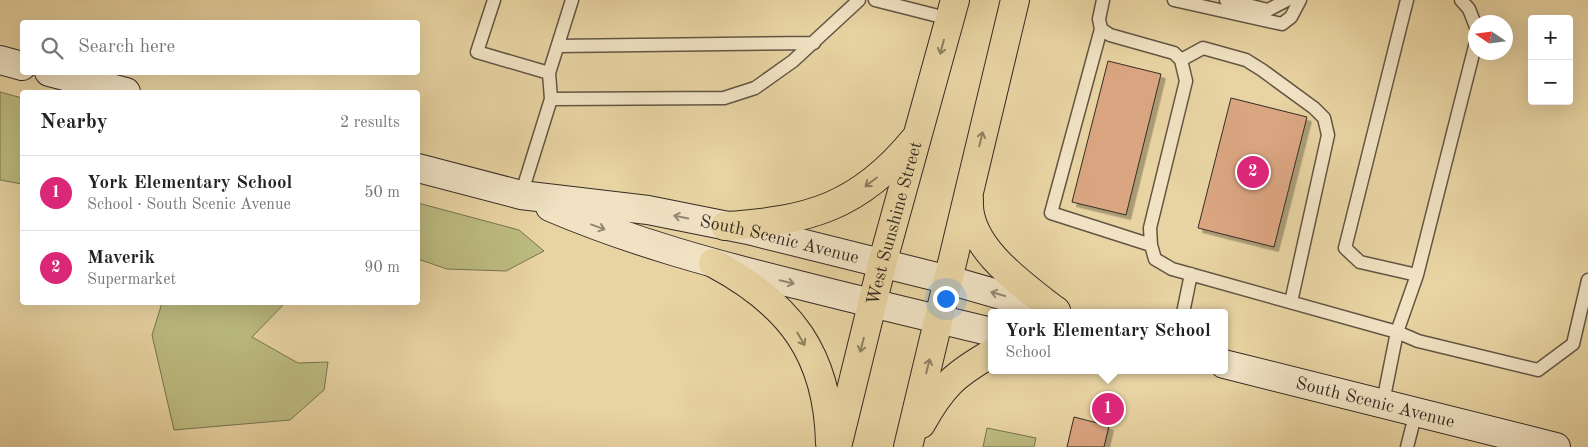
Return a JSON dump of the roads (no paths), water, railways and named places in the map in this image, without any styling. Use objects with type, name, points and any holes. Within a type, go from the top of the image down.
[{"type":"main road","points":[[909,446],[940,320],[970,180],[1015,0]]},
{"type":"main road","name":"West Sunshine Street","points":[[837,447],[882,264],[953,9]]},
{"type":"main road","points":[[0,60],[20,65]]},
{"type":"main road","points":[[61,75],[118,90]]},
{"type":"main road","points":[[726,226],[786,221],[807,215],[852,196],[888,168],[918,135]]},
{"type":"main road","name":"South Scenic Avenue","points":[[420,169],[521,195],[648,210],[726,226],[949,280],[1049,309]]},
{"type":"main road","points":[[970,180],[968,204],[978,236],[988,251],[1021,284],[1055,309]]},
{"type":"main road","name":"South Scenic Avenue","points":[[521,195],[595,226],[713,263],[988,331]]},
{"type":"main road","points":[[713,263],[755,287],[771,300],[801,337],[820,376],[830,418],[830,447]]},
{"type":"main road","points":[[909,446],[931,405],[946,386],[960,372],[988,355]]},
{"type":"main road","name":"South Scenic Avenue","points":[[1228,365],[1383,402],[1556,447]]},
{"type":"lane","points":[[494,0],[477,52],[549,72]]},
{"type":"lane","points":[[521,195],[551,99],[549,72],[572,0]]},
{"type":"lane","points":[[551,99],[724,98],[755,88],[793,61],[859,0]]},
{"type":"lane","points":[[875,0],[953,9]]},
{"type":"lane","points":[[1103,0],[1099,19],[1101,29],[1051,213],[1151,245]]},
{"type":"lane","points":[[1174,0],[1282,24],[1291,17],[1300,0]]},
{"type":"lane","points":[[1226,0],[1268,10],[1287,0]]},
{"type":"lane","points":[[1407,0],[1345,248],[1360,262],[1417,275]]},
{"type":"lane","points":[[1461,0],[1471,15]]},
{"type":"lane","points":[[1101,29],[1110,35],[1174,53],[1181,60],[1186,81],[1150,228],[1151,245],[1156,259],[1172,269],[1397,332],[1418,341],[1538,370],[1573,344],[1588,280]]},
{"type":"lane","points":[[558,46],[814,43]]},
{"type":"lane","points":[[1181,60],[1203,48],[1246,60],[1314,108],[1324,118],[1328,135],[1291,302]]},
{"type":"lane","points":[[1383,402],[1397,332],[1417,275],[1471,60]]},
{"type":"lane","points":[[1184,309],[1191,274]]},
{"type":"lane","points":[[1407,447],[1416,412]]},
{"type":"place","name":"Maverik","points":[[1253,172]]},
{"type":"place","name":"York Elementary School","points":[[1108,409]]}]
